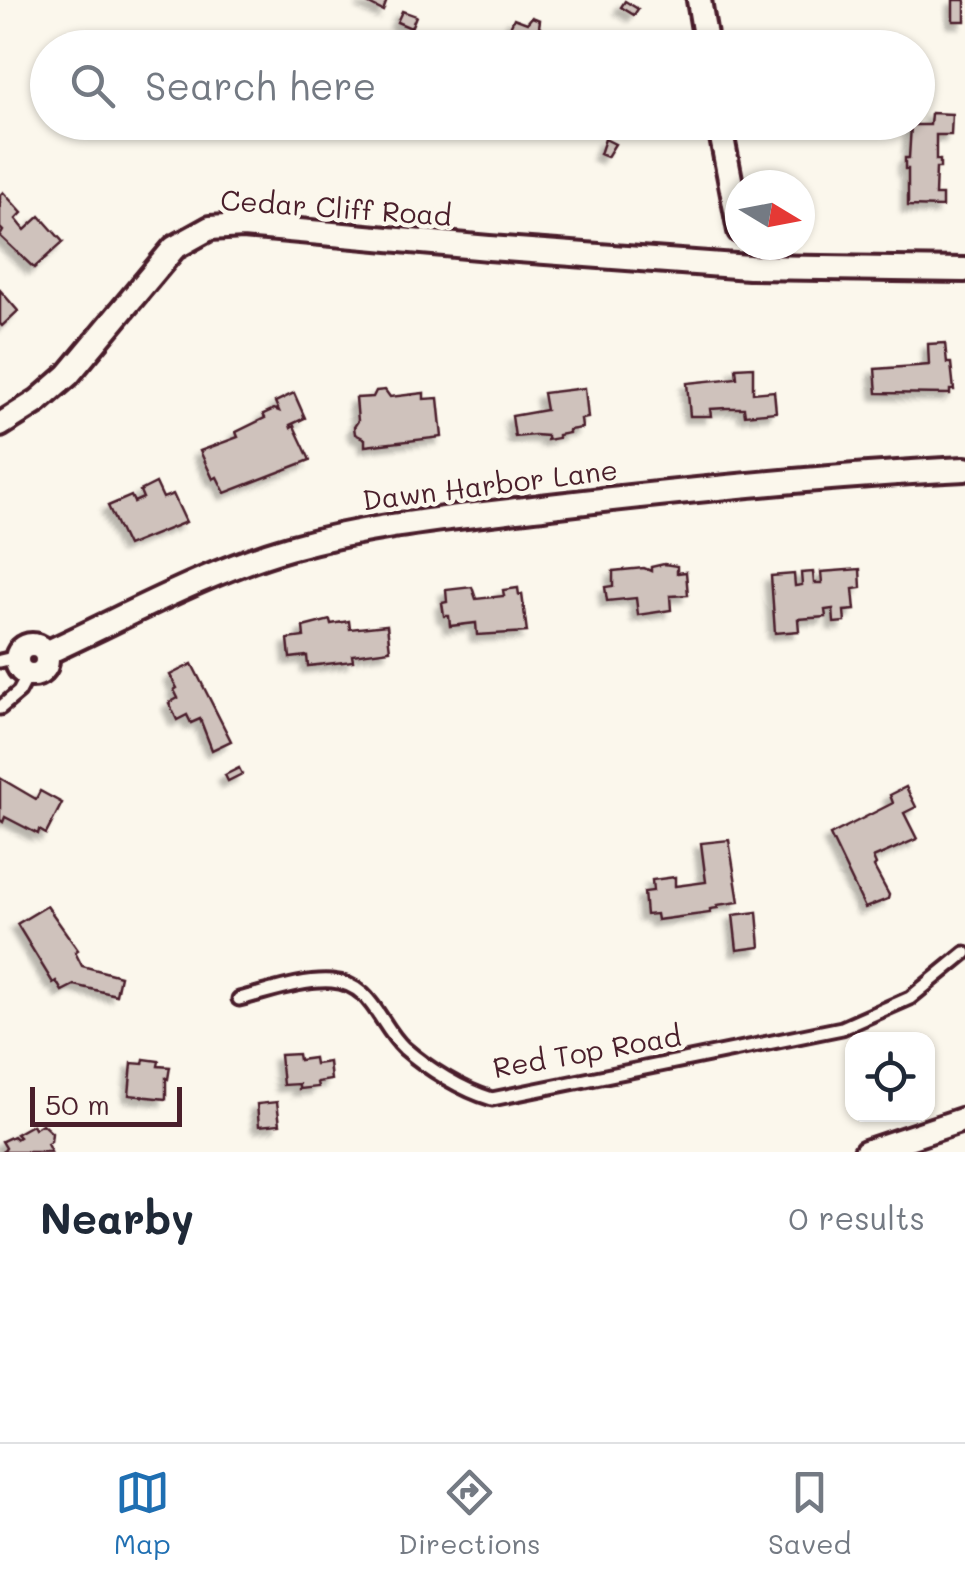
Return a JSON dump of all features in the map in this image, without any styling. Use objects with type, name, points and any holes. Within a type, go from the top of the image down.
[{"type":"street","points":[[699,0],[704,30]]},
{"type":"street","points":[[722,140],[728,170]]},
{"type":"street","name":"Cedar Cliff Road","points":[[0,425],[38,402],[68,376],[174,248],[210,228],[242,226],[490,248],[725,255]]},
{"type":"street","name":"Cedar Cliff Road","points":[[809,260],[965,270]]},
{"type":"street","name":"Dawn Harbor Lane","points":[[15,664],[20,650],[29,644],[46,653],[240,566],[336,536],[429,519],[628,497],[965,469]]},
{"type":"street","points":[[866,1152],[965,1118]]},
{"type":"lane","points":[[0,708],[19,692],[15,664]]},
{"type":"lane","name":"Red Top Road","points":[[239,999],[291,986],[334,981],[360,992],[378,1007],[402,1046],[474,1094],[492,1099],[842,1028],[910,998],[965,954]]},
{"type":"building","points":[[361,0],[387,0],[383,11]]},
{"type":"building","points":[[953,0],[965,0],[965,21],[953,21]]},
{"type":"building","points":[[625,1],[638,9],[634,15],[621,7]]},
{"type":"building","points":[[402,11],[416,16],[411,28],[397,22]]},
{"type":"building","points":[[532,17],[540,20],[539,27],[545,30],[509,30],[514,18],[527,23]]},
{"type":"building","points":[[935,113],[952,114],[951,135],[936,135],[936,160],[940,160],[940,168],[936,168],[935,195],[942,195],[942,207],[908,206],[905,158],[909,158],[910,140],[935,140]]},
{"type":"building","points":[[605,140],[615,144],[607,157],[600,154]]},
{"type":"building","points":[[3,192],[22,213],[16,219],[25,230],[40,216],[63,242],[34,268],[0,236]]},
{"type":"building","points":[[0,290],[18,311],[2,326],[0,324]]},
{"type":"building","points":[[945,343],[954,390],[950,394],[877,393],[875,369],[929,365],[928,344]]},
{"type":"building","points":[[753,367],[753,393],[774,391],[776,412],[745,415],[744,408],[726,408],[710,409],[711,416],[690,416],[687,383],[737,378],[736,368]]},
{"type":"building","points":[[585,388],[588,418],[581,419],[582,428],[547,440],[547,436],[515,437],[512,416],[546,410],[543,393]]},
{"type":"building","points":[[385,390],[390,397],[424,393],[424,399],[438,398],[442,437],[365,446],[365,439],[355,434],[356,398],[373,397],[376,391]]},
{"type":"building","points":[[294,393],[305,418],[290,425],[310,460],[225,493],[217,477],[213,479],[200,451],[238,437],[236,432],[265,418],[263,414],[279,411],[275,402]]},
{"type":"building","points":[[156,483],[163,498],[173,494],[186,522],[127,546],[108,506],[131,496],[134,502],[143,498],[140,491]]},
{"type":"building","points":[[677,566],[677,573],[686,572],[688,595],[670,596],[671,610],[638,615],[636,598],[607,601],[605,587],[613,586],[613,571],[651,571],[651,567]]},
{"type":"building","points":[[860,569],[861,588],[853,589],[855,610],[844,611],[845,622],[834,623],[833,609],[825,610],[826,617],[798,619],[799,631],[775,633],[771,576],[794,574],[795,586],[802,585],[801,573],[813,572],[814,583],[822,583],[821,572]]},
{"type":"building","points":[[472,587],[476,599],[504,596],[503,590],[518,588],[527,632],[477,635],[476,623],[450,626],[442,603],[447,602],[446,590]]},
{"type":"building","points":[[330,620],[331,624],[349,621],[350,629],[387,625],[390,650],[352,655],[353,661],[308,666],[307,656],[290,658],[288,639],[304,637],[303,627]]},
{"type":"building","points":[[192,664],[231,741],[212,750],[200,719],[191,723],[187,715],[177,720],[169,703],[178,698],[170,675]]},
{"type":"building","points":[[239,768],[242,774],[228,781],[225,775]]},
{"type":"building","points":[[0,778],[36,799],[40,791],[62,803],[46,834],[39,830],[38,834],[5,817],[3,822],[0,820]]},
{"type":"building","points":[[906,787],[916,807],[904,813],[917,839],[873,858],[889,895],[888,899],[865,908],[830,835],[893,803],[890,795]]},
{"type":"building","points":[[729,840],[739,902],[717,905],[710,913],[657,920],[656,914],[646,915],[644,892],[653,891],[652,880],[675,877],[675,886],[706,882],[701,843]]},
{"type":"building","points":[[47,906],[78,950],[75,952],[82,966],[120,976],[116,995],[74,985],[62,991],[56,981],[53,983],[17,924]]},
{"type":"building","points":[[757,912],[760,947],[737,950],[733,915]]},
{"type":"building","points":[[298,1054],[299,1060],[329,1062],[331,1080],[317,1082],[318,1087],[299,1089],[299,1084],[283,1085],[280,1055]]},
{"type":"building","points":[[144,1059],[170,1067],[166,1099],[129,1095],[132,1063],[143,1064]]},
{"type":"building","points":[[277,1102],[280,1124],[259,1126],[257,1104]]},
{"type":"building","points":[[42,1124],[52,1133],[47,1144],[51,1152],[3,1152],[6,1148],[2,1141],[13,1136],[16,1139],[16,1134]]}]
